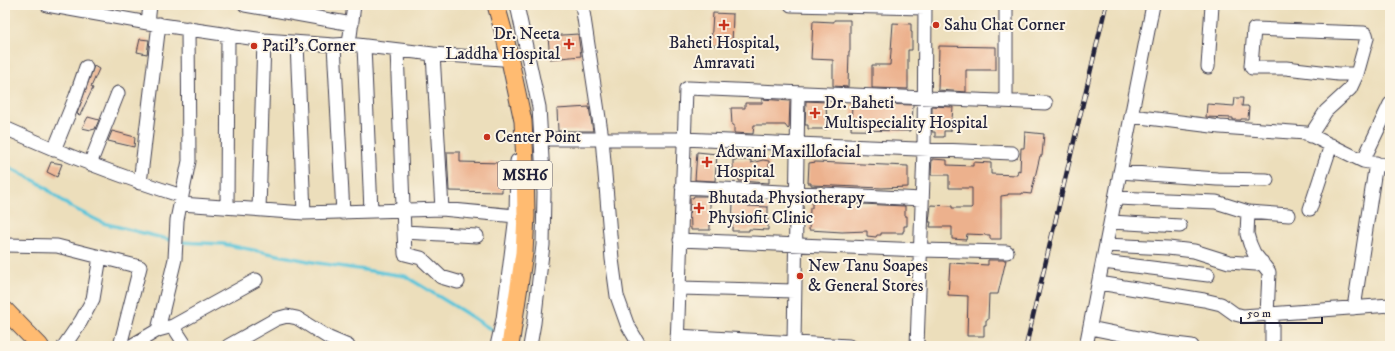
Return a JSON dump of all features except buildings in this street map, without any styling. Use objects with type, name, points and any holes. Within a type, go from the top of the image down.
[{"type":"main road","name":"MSH6","points":[[496,5],[505,37],[523,121],[525,164],[526,216],[524,254],[510,346]]},
{"type":"main road","points":[[506,5],[527,93],[535,154],[537,199],[530,290],[520,346]]},
{"type":"main road","points":[[5,310],[40,346]]},
{"type":"street","points":[[47,5],[264,40],[334,45],[350,44],[433,54],[502,60]]},
{"type":"street","points":[[140,183],[154,23],[150,5]]},
{"type":"street","points":[[245,5],[352,24]]},
{"type":"street","points":[[350,44],[354,5]]},
{"type":"street","points":[[489,5],[508,80],[515,122],[517,155],[516,216],[503,319],[497,346]]},
{"type":"street","points":[[517,5],[538,107],[544,193],[543,245],[530,346]]},
{"type":"street","points":[[582,5],[602,138],[612,259],[617,296],[627,324],[640,346]]},
{"type":"street","points":[[791,5],[925,7],[924,150],[917,346]]},
{"type":"street","points":[[1006,5],[1006,101]]},
{"type":"street","points":[[1086,346],[1153,5]]},
{"type":"street","points":[[1208,67],[1212,5]]},
{"type":"street","points":[[158,330],[175,259],[177,220],[189,161],[188,28]]},
{"type":"street","points":[[1310,136],[1326,111],[1350,89],[1357,74],[1366,34],[1256,28],[1253,30],[1251,66],[1254,68],[1286,68],[1338,74],[1357,74]]},
{"type":"street","points":[[227,208],[228,34]]},
{"type":"street","points":[[260,210],[264,40]]},
{"type":"street","points":[[297,43],[304,213]]},
{"type":"street","points":[[334,45],[343,213]]},
{"type":"street","points":[[364,46],[371,211]]},
{"type":"street","points":[[397,50],[405,254],[421,258],[441,277],[458,282]]},
{"type":"street","points":[[433,54],[442,209]]},
{"type":"street","points":[[54,150],[86,67]]},
{"type":"street","points":[[849,346],[794,342],[677,341],[685,91],[688,88],[1046,103]]},
{"type":"street","points":[[90,164],[118,93]]},
{"type":"street","points":[[794,342],[798,93]]},
{"type":"street","points":[[1363,160],[1390,104]]},
{"type":"street","points":[[1132,116],[1220,127],[1299,132],[1363,160],[1390,166]]},
{"type":"street","points":[[5,128],[54,150],[181,200],[227,208],[304,213],[442,209],[516,216]]},
{"type":"street","points":[[541,139],[683,139],[1012,153]]},
{"type":"street","points":[[1310,208],[1331,145]]},
{"type":"street","points":[[1354,308],[1376,163]]},
{"type":"street","points":[[1120,172],[1217,179],[1267,180]]},
{"type":"street","points":[[682,187],[922,199]]},
{"type":"street","points":[[1116,198],[1216,202],[1248,212],[1289,215]]},
{"type":"street","points":[[1248,212],[1247,234],[1254,253],[1264,266],[1272,346]]},
{"type":"street","points":[[1111,222],[1180,226]]},
{"type":"street","points":[[404,232],[477,236]]},
{"type":"street","points":[[680,240],[1007,252]]},
{"type":"street","points":[[5,245],[57,246],[140,267],[120,346]]},
{"type":"street","points":[[1106,245],[1168,248],[1194,251],[1229,262],[1264,266]]},
{"type":"street","points":[[64,346],[82,321],[93,299],[100,257]]},
{"type":"street","points":[[1103,262],[1208,275]]},
{"type":"street","points":[[131,346],[158,330],[173,326],[256,280]]},
{"type":"street","points":[[1099,283],[1204,300],[1220,304],[1238,316],[1270,315],[1390,305]]},
{"type":"street","points":[[679,288],[794,291]]},
{"type":"street","points":[[228,346],[276,319],[287,316],[297,318],[329,342],[348,346]]},
{"type":"street","points":[[173,326],[186,346]]},
{"type":"street","points":[[1090,328],[1159,342],[1192,346]]},
{"type":"waterway","points":[[5,165],[39,183],[69,206],[103,223],[179,242],[223,244],[318,263],[405,276],[492,330]]},
{"type":"railway","points":[[1026,346],[1106,5]]},
{"type":"place","name":"Baheti Hospital, Amravati","points":[[724,25]]},
{"type":"place","name":"Sahu Chat Corner","points":[[936,25]]},
{"type":"place","name":"Dr. Neeta Laddha Hospital","points":[[569,44]]},
{"type":"place","name":"Patil's Corner","points":[[254,46]]},
{"type":"place","name":"Dr. Baheti Multispeciality Hospital","points":[[815,113]]},
{"type":"place","name":"Center Point","points":[[487,137]]},
{"type":"place","name":"Adwani Maxillofacial Hospital","points":[[707,162]]},
{"type":"place","name":"Bhutada Physiotherapy Physiofit Clinic","points":[[699,208]]},
{"type":"place","name":"New Tanu Soapes & General Stores","points":[[800,276]]}]
